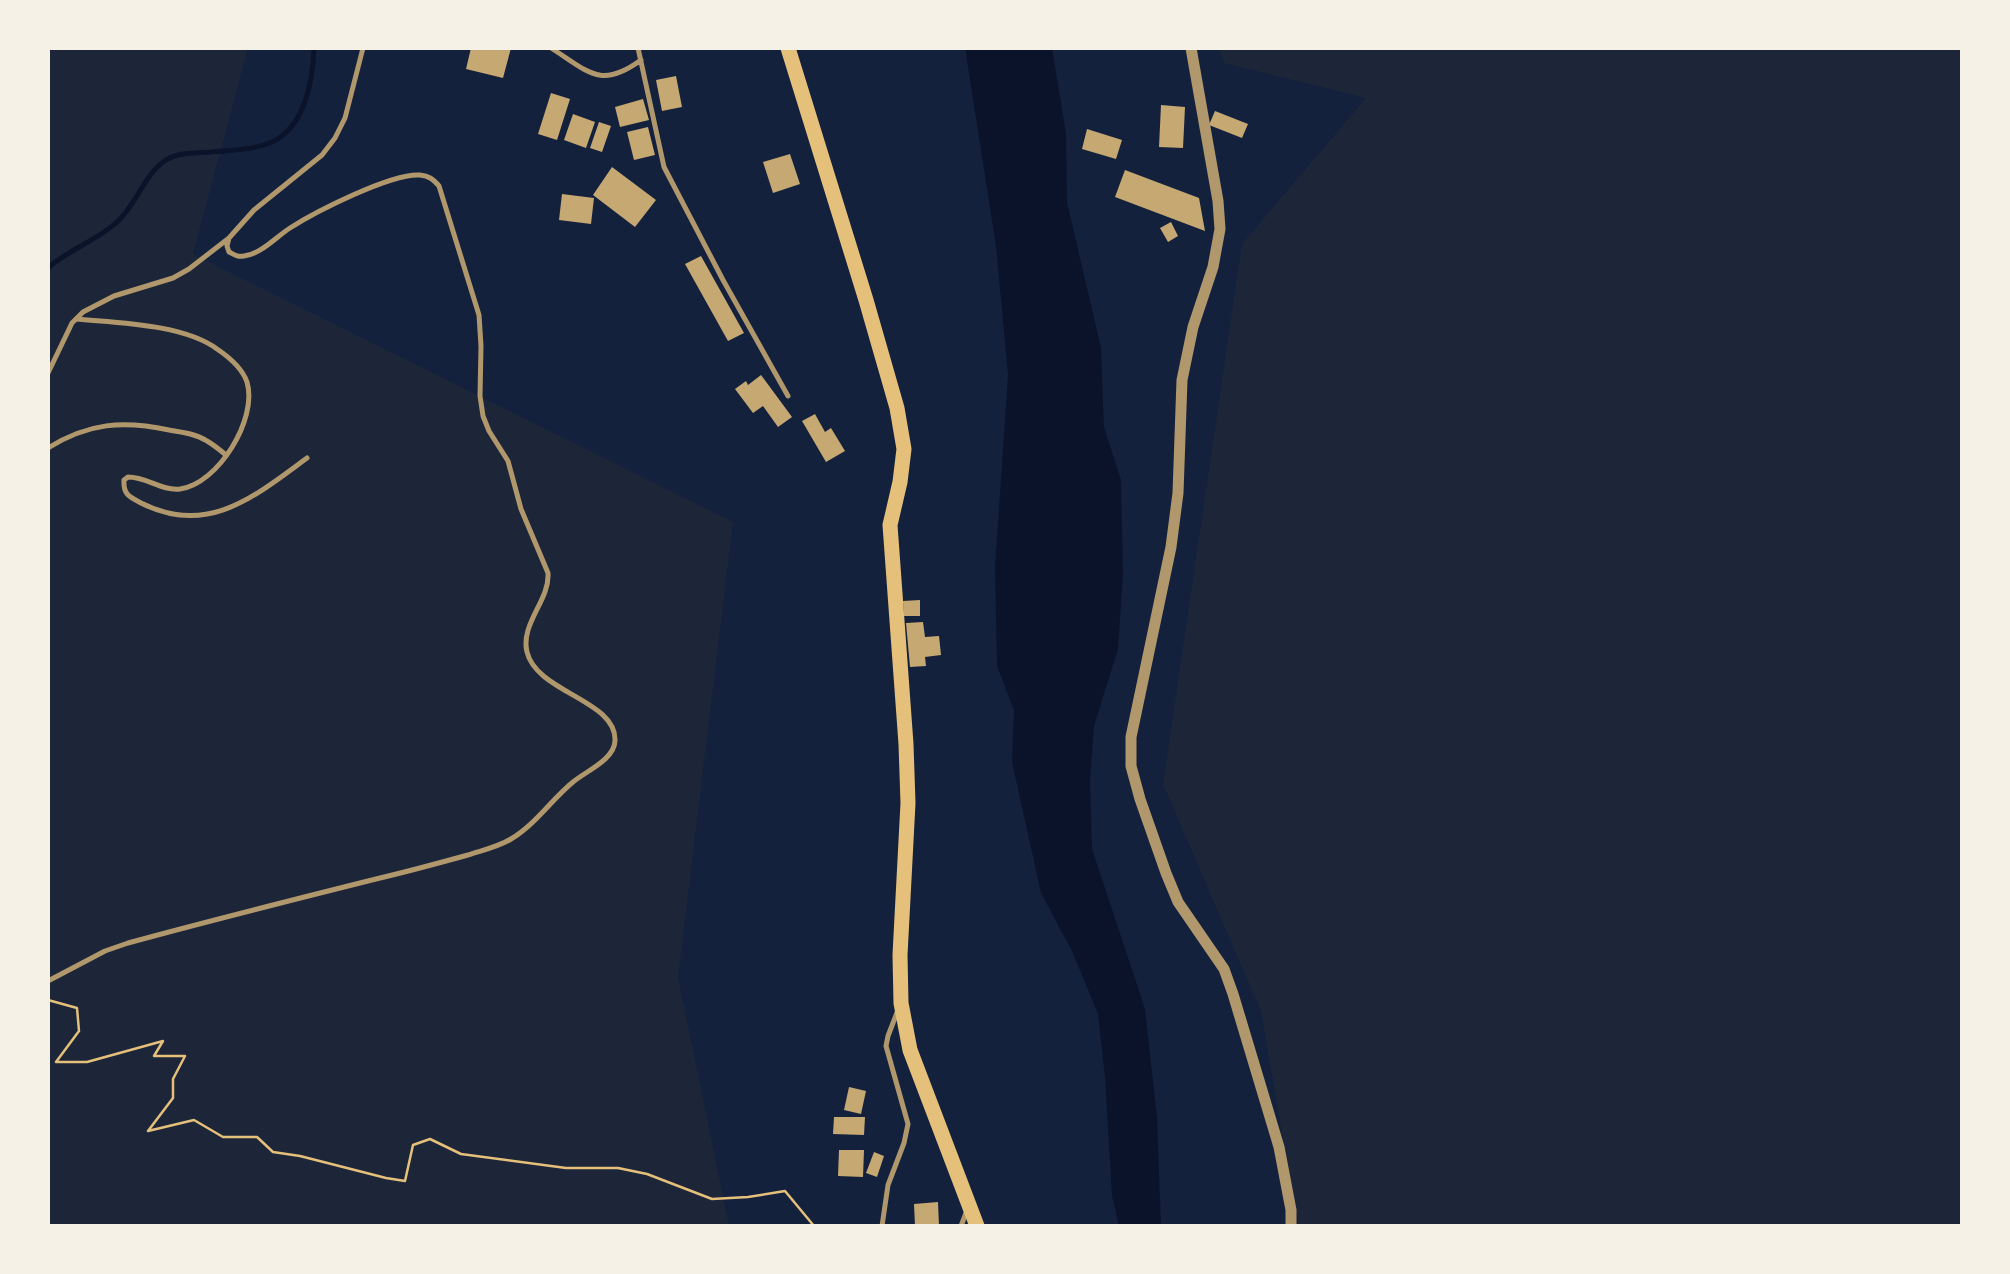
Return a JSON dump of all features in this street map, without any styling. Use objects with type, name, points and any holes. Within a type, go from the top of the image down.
[{"type":"main road","points":[[788,48],[866,300],[904,448],[890,526],[908,803],[901,1003],[910,1050],[977,1226]]},
{"type":"street","points":[[1190,48],[1220,229],[1182,380],[1178,493],[1171,547],[1132,737],[1132,766],[1178,902],[1224,969],[1233,994],[1279,1147],[1291,1226]]},
{"type":"lane","points":[[48,373],[60,344],[83,312],[114,296],[190,269],[229,238],[254,210],[301,174],[336,138],[363,48]]},
{"type":"lane","points":[[552,48],[601,76],[624,72],[641,59]]},
{"type":"lane","points":[[638,48],[664,167],[788,396]]},
{"type":"lane","points":[[48,981],[128,943],[497,846],[516,836],[569,784],[606,758],[615,743],[614,732],[605,717],[550,681],[531,663],[526,651],[548,573],[508,461],[483,416],[479,315],[439,186],[423,175],[399,177],[323,209],[246,256],[229,252],[229,238]]},
{"type":"lane","points":[[76,319],[159,328],[190,336],[214,346],[238,366],[248,384],[248,408],[236,442],[199,484],[169,489],[128,477],[123,488],[127,495],[181,516],[201,516],[250,499],[307,458]]},
{"type":"lane","points":[[48,448],[82,430],[115,424],[146,425],[206,440],[226,455]]},
{"type":"lane","points":[[882,1226],[888,1185],[907,1133],[906,1113],[886,1046],[901,1003]]},
{"type":"lane","points":[[960,1226],[968,1205]]},
{"type":"path","points":[[48,1000],[77,1008],[79,1031],[56,1062],[87,1062],[162,1042],[154,1056],[186,1056],[173,1079],[173,1098],[148,1131],[194,1120],[223,1137],[256,1137],[273,1152],[405,1180],[413,1145],[430,1139],[461,1154],[647,1174],[712,1199],[785,1191],[814,1226]]},
{"type":"shaded area","points":[[48,48],[248,48],[193,254],[733,522],[678,977],[729,1226],[48,1226]]},
{"type":"shaded area","points":[[965,48],[1052,48],[1066,133],[1067,202],[1101,348],[1104,427],[1121,480],[1123,574],[1118,649],[1094,726],[1090,781],[1092,849],[1145,1009],[1157,1117],[1161,1226],[1119,1226],[1112,1196],[1098,1014],[1072,951],[1041,893],[1012,762],[1014,710],[997,666],[995,567],[1008,375],[996,246]]},
{"type":"shaded area","points":[[1219,48],[1962,48],[1962,1226],[1298,1226],[1261,1011],[1163,784],[1242,244],[1366,98],[1224,63]]},
{"type":"building","points":[[471,48],[511,48],[503,78],[466,69]]},
{"type":"building","points":[[676,76],[682,107],[662,111],[656,80]]},
{"type":"building","points":[[551,93],[570,99],[557,140],[538,134]]},
{"type":"building","points":[[643,99],[649,120],[620,127],[615,107]]},
{"type":"building","points":[[1161,105],[1185,107],[1183,148],[1159,147]]},
{"type":"building","points":[[1215,111],[1248,124],[1242,138],[1209,125]]},
{"type":"building","points":[[573,114],[595,122],[586,148],[564,140]]},
{"type":"building","points":[[599,122],[611,126],[602,152],[590,148]]},
{"type":"building","points":[[648,127],[655,155],[634,160],[627,132]]},
{"type":"building","points":[[1087,129],[1122,140],[1116,159],[1082,149]]},
{"type":"building","points":[[790,154],[800,184],[773,193],[763,162]]},
{"type":"building","points":[[612,167],[656,200],[635,227],[593,195]]},
{"type":"building","points":[[1125,170],[1199,198],[1205,231],[1115,197]]},
{"type":"building","points":[[562,194],[594,198],[591,224],[559,220]]},
{"type":"building","points":[[1171,222],[1178,236],[1168,242],[1160,228]]},
{"type":"building","points":[[701,256],[744,333],[728,341],[685,264]]},
{"type":"building","points":[[761,375],[792,417],[778,427],[763,406],[753,413],[735,389]]},
{"type":"building","points":[[815,414],[825,432],[831,428],[845,451],[826,462],[802,421]]},
{"type":"building","points":[[920,600],[920,616],[904,616],[903,601]]},
{"type":"building","points":[[923,622],[925,637],[939,636],[941,655],[925,657],[926,666],[910,667],[906,623]]},
{"type":"building","points":[[849,1087],[866,1091],[861,1114],[844,1110]]},
{"type":"building","points":[[834,1117],[865,1117],[864,1135],[833,1134]]},
{"type":"building","points":[[839,1150],[864,1150],[863,1177],[838,1176]]},
{"type":"building","points":[[874,1152],[884,1156],[877,1177],[866,1173]]},
{"type":"building","points":[[938,1202],[939,1226],[915,1226],[914,1204]]},
{"type":"waterway","points":[[48,268],[118,221],[152,173],[171,157],[258,147],[283,135],[305,101],[314,48]]}]
